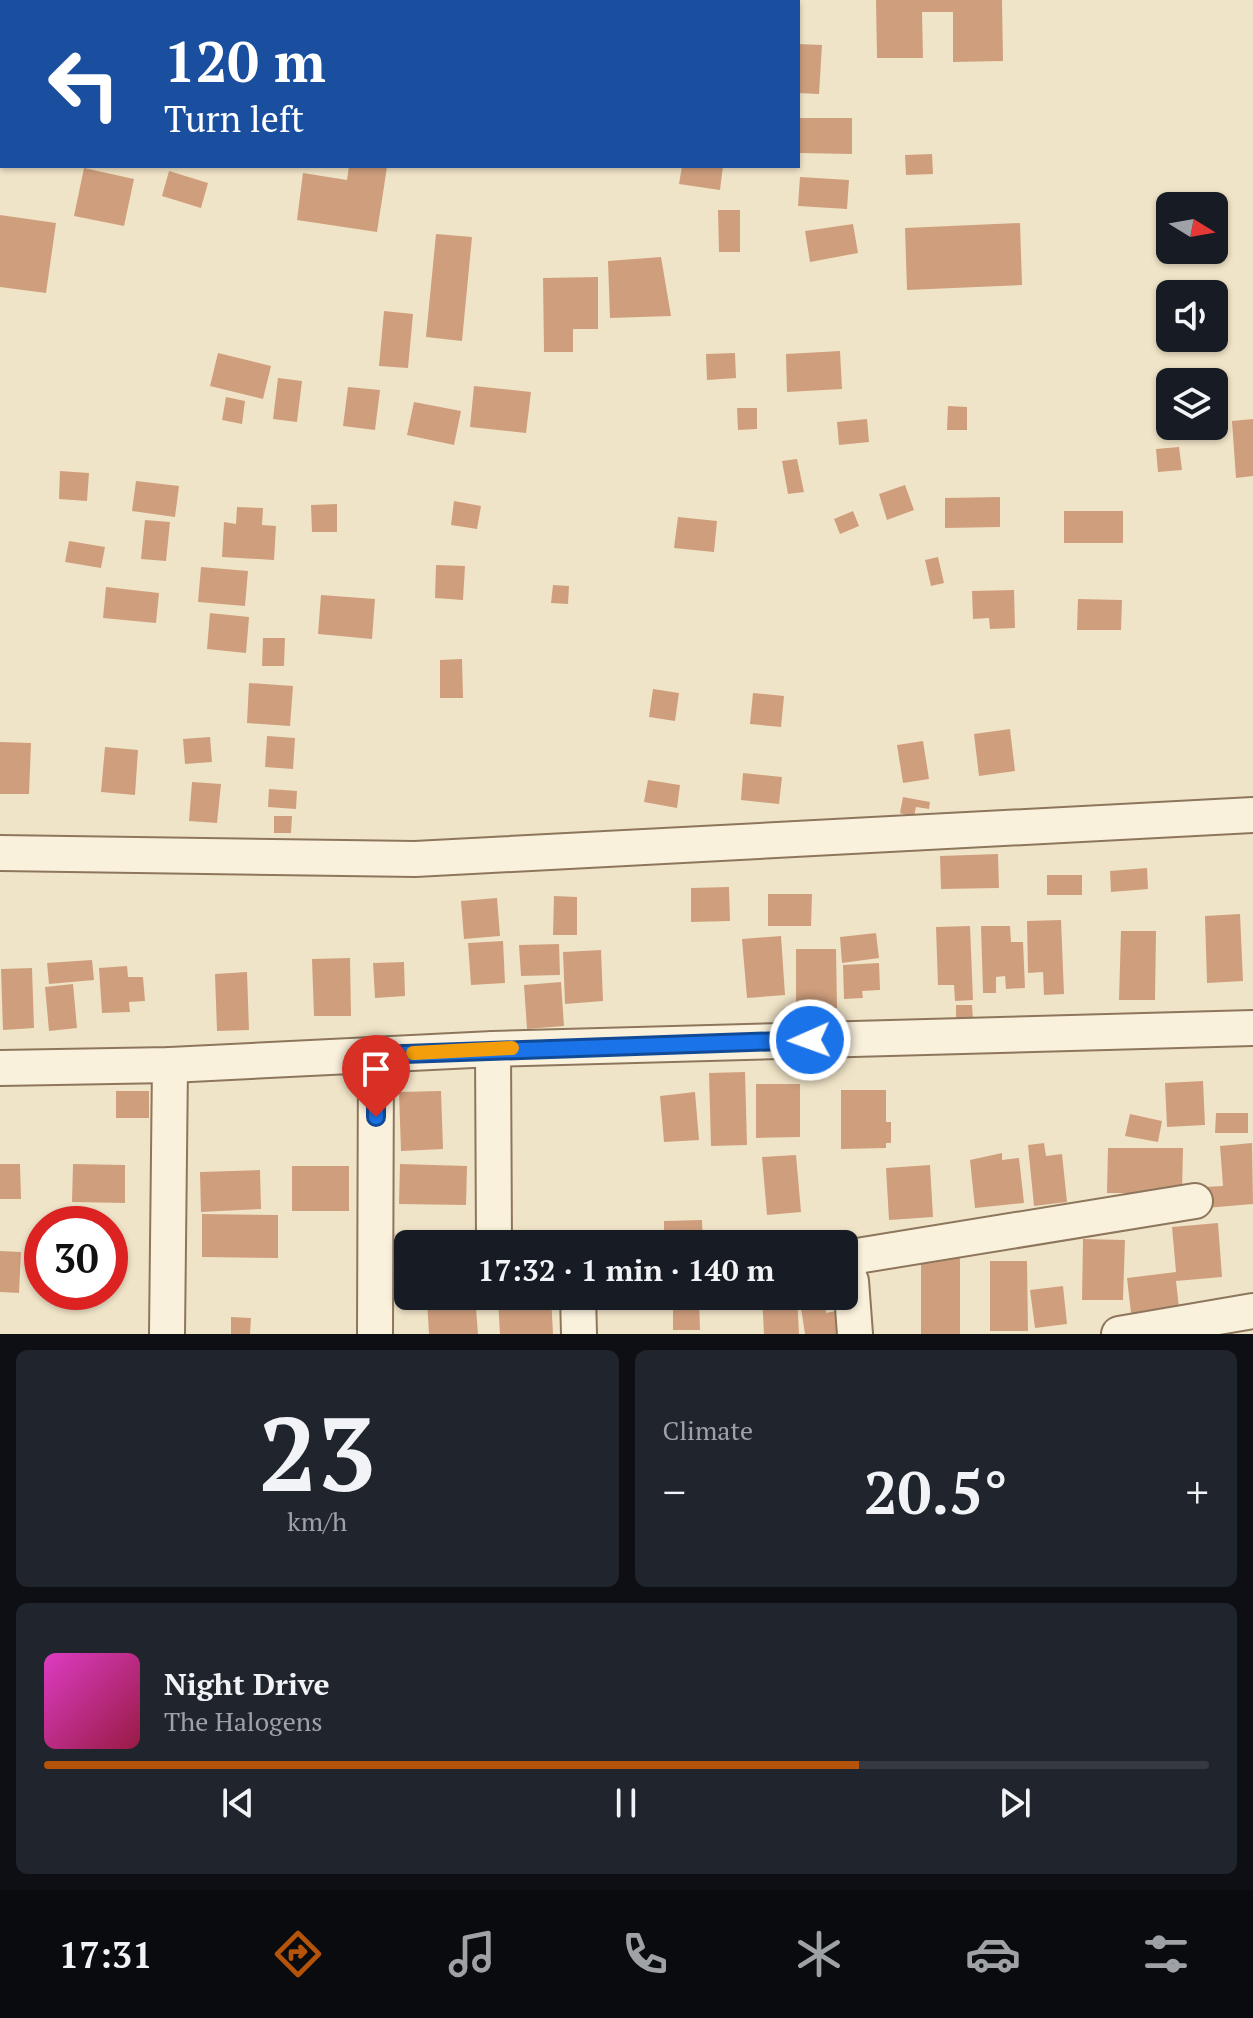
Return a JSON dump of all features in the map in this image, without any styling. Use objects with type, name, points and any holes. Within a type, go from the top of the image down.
[{"type":"street","points":[[0,853],[415,859],[1253,815]]},
{"type":"street","points":[[0,1068],[170,1065],[493,1049],[1253,1028]]},
{"type":"street","points":[[493,1049],[494,1230]]},
{"type":"street","points":[[375,1334],[376,1055]]},
{"type":"street","points":[[167,1334],[170,1065]]},
{"type":"street","points":[[858,1256],[1195,1201]]},
{"type":"street","points":[[578,1310],[579,1334]]},
{"type":"street","points":[[853,1310],[855,1334]]},
{"type":"street","points":[[1119,1334],[1253,1311]]},
{"type":"building","points":[[876,0],[1002,0],[1003,61],[953,62],[953,12],[922,12],[923,58],[877,58]]},
{"type":"building","points":[[800,44],[822,45],[819,94],[800,93]]},
{"type":"building","points":[[800,118],[852,118],[852,154],[800,153]]},
{"type":"building","points":[[932,154],[933,174],[906,175],[905,155]]},
{"type":"building","points":[[84,168],[134,179],[124,226],[74,216]]},
{"type":"building","points":[[349,168],[387,168],[377,232],[297,220],[303,173],[347,180]]},
{"type":"building","points":[[682,168],[723,168],[720,190],[679,184]]},
{"type":"building","points":[[169,171],[208,183],[201,208],[162,196]]},
{"type":"building","points":[[800,177],[849,180],[847,209],[798,206]]},
{"type":"building","points":[[718,210],[740,210],[740,252],[719,252]]},
{"type":"building","points":[[0,215],[56,223],[46,293],[0,287]]},
{"type":"building","points":[[1020,223],[1022,285],[907,290],[905,228]]},
{"type":"building","points":[[853,224],[858,253],[810,262],[805,231]]},
{"type":"building","points":[[436,234],[472,237],[462,341],[426,337]]},
{"type":"building","points":[[661,257],[671,316],[610,318],[608,261]]},
{"type":"building","points":[[598,277],[598,329],[573,329],[573,352],[544,352],[543,278]]},
{"type":"building","points":[[384,311],[413,314],[408,368],[379,366]]},
{"type":"building","points":[[840,351],[842,389],[787,392],[786,354]]},
{"type":"building","points":[[218,353],[271,366],[263,399],[210,386]]},
{"type":"building","points":[[735,353],[736,378],[707,380],[706,354]]},
{"type":"building","points":[[278,378],[302,381],[297,422],[273,419]]},
{"type":"building","points":[[474,386],[531,392],[526,433],[470,427]]},
{"type":"building","points":[[348,387],[380,390],[375,430],[343,426]]},
{"type":"building","points":[[226,397],[245,401],[242,424],[222,420]]},
{"type":"building","points":[[414,402],[461,411],[454,445],[407,435]]},
{"type":"building","points":[[948,406],[967,407],[967,430],[947,430]]},
{"type":"building","points":[[737,408],[757,408],[757,429],[738,430]]},
{"type":"building","points":[[867,419],[869,442],[839,445],[837,422]]},
{"type":"building","points":[[1253,419],[1253,476],[1236,478],[1232,421]]},
{"type":"building","points":[[1179,447],[1182,470],[1158,472],[1156,449]]},
{"type":"building","points":[[797,459],[804,492],[788,494],[782,461]]},
{"type":"building","points":[[60,471],[89,473],[87,501],[59,499]]},
{"type":"building","points":[[136,481],[179,486],[175,517],[132,511]]},
{"type":"building","points":[[905,485],[914,510],[887,520],[879,494]]},
{"type":"building","points":[[1000,497],[1000,527],[945,528],[945,498]]},
{"type":"building","points":[[454,501],[481,506],[477,529],[451,525]]},
{"type":"building","points":[[337,504],[337,532],[312,532],[311,505]]},
{"type":"building","points":[[237,507],[263,508],[262,525],[276,526],[274,560],[222,557],[224,522],[236,524]]},
{"type":"building","points":[[853,511],[859,526],[840,534],[834,519]]},
{"type":"building","points":[[1064,511],[1123,511],[1123,543],[1064,543]]},
{"type":"building","points":[[678,517],[717,521],[714,552],[674,548]]},
{"type":"building","points":[[145,520],[170,522],[166,561],[141,559]]},
{"type":"building","points":[[69,541],[105,547],[101,568],[65,562]]},
{"type":"building","points":[[938,557],[944,583],[931,586],[925,560]]},
{"type":"building","points":[[436,565],[465,566],[463,600],[435,598]]},
{"type":"building","points":[[201,567],[248,571],[245,606],[198,602]]},
{"type":"building","points":[[553,585],[569,586],[568,604],[551,603]]},
{"type":"building","points":[[106,587],[159,593],[156,623],[103,618]]},
{"type":"building","points":[[1014,590],[1015,628],[990,629],[989,618],[973,619],[972,591]]},
{"type":"building","points":[[321,595],[375,599],[372,639],[318,634]]},
{"type":"building","points":[[1078,599],[1122,600],[1121,630],[1077,630]]},
{"type":"building","points":[[210,613],[249,617],[246,653],[207,649]]},
{"type":"building","points":[[263,638],[285,638],[284,666],[262,666]]},
{"type":"building","points":[[462,659],[463,698],[440,698],[440,660]]},
{"type":"building","points":[[249,683],[293,686],[290,726],[247,723]]},
{"type":"building","points":[[653,689],[679,693],[675,721],[649,717]]},
{"type":"building","points":[[753,693],[784,696],[781,727],[750,724]]},
{"type":"building","points":[[1010,729],[1015,771],[979,776],[974,734]]},
{"type":"building","points":[[267,736],[295,738],[293,769],[265,767]]},
{"type":"building","points":[[210,737],[212,762],[185,764],[183,739]]},
{"type":"building","points":[[923,741],[929,779],[903,783],[897,745]]},
{"type":"building","points":[[0,742],[31,743],[29,794],[0,794]]},
{"type":"building","points":[[105,747],[138,750],[135,795],[101,792]]},
{"type":"building","points":[[743,773],[782,777],[779,804],[741,800]]},
{"type":"building","points":[[648,780],[680,785],[677,808],[644,802]]},
{"type":"building","points":[[192,782],[221,784],[217,823],[189,821]]},
{"type":"building","points":[[269,789],[297,791],[296,809],[268,807]]},
{"type":"building","points":[[903,797],[930,802],[929,809],[916,807],[914,817],[900,813]]},
{"type":"building","points":[[274,816],[292,816],[291,833],[274,833]]},
{"type":"building","points":[[998,854],[999,888],[941,889],[940,856]]},
{"type":"building","points":[[1147,868],[1148,889],[1111,892],[1110,871]]},
{"type":"building","points":[[1047,875],[1082,875],[1082,895],[1047,895]]},
{"type":"building","points":[[729,887],[730,921],[691,922],[691,888]]},
{"type":"building","points":[[768,894],[812,894],[811,926],[768,926]]},
{"type":"building","points":[[554,896],[577,897],[577,935],[553,935]]},
{"type":"building","points":[[497,898],[500,936],[464,939],[461,901]]},
{"type":"building","points":[[1240,914],[1243,981],[1207,983],[1205,916]]},
{"type":"building","points":[[1061,920],[1064,994],[1044,995],[1043,972],[1028,973],[1027,921]]},
{"type":"building","points":[[970,926],[973,1000],[955,1001],[954,985],[938,985],[936,927]]},
{"type":"building","points":[[981,926],[1010,926],[1011,942],[1023,942],[1025,988],[1006,989],[1005,976],[996,977],[996,993],[983,993]]},
{"type":"building","points":[[1121,931],[1156,931],[1155,1000],[1119,1000]]},
{"type":"building","points":[[876,933],[879,958],[842,963],[840,937]]},
{"type":"building","points":[[781,936],[785,995],[747,998],[742,939]]},
{"type":"building","points":[[503,941],[505,983],[471,985],[468,943]]},
{"type":"building","points":[[559,944],[560,975],[521,976],[519,945]]},
{"type":"building","points":[[796,949],[836,949],[837,1008],[796,1009]]},
{"type":"building","points":[[601,950],[603,1001],[565,1004],[563,952]]},
{"type":"building","points":[[350,958],[351,1016],[314,1016],[312,959]]},
{"type":"building","points":[[92,960],[94,980],[49,984],[47,963]]},
{"type":"building","points":[[404,962],[405,996],[375,998],[373,963]]},
{"type":"building","points":[[879,963],[880,990],[862,991],[863,998],[844,999],[843,965]]},
{"type":"building","points":[[127,966],[128,977],[143,977],[145,1001],[129,1002],[130,1012],[102,1013],[99,968]]},
{"type":"building","points":[[32,968],[34,1028],[3,1030],[1,969]]},
{"type":"building","points":[[247,972],[249,1030],[217,1031],[215,974]]},
{"type":"building","points":[[561,982],[564,1026],[527,1029],[524,985]]},
{"type":"building","points":[[73,984],[77,1028],[49,1031],[45,987]]},
{"type":"building","points":[[956,1005],[972,1005],[973,1019],[956,1020]]},
{"type":"building","points":[[745,1072],[747,1145],[711,1146],[709,1073]]},
{"type":"building","points":[[1203,1081],[1205,1125],[1167,1127],[1165,1083]]},
{"type":"building","points":[[756,1084],[800,1084],[800,1137],[756,1138]]},
{"type":"building","points":[[841,1090],[886,1090],[886,1122],[891,1122],[891,1143],[886,1143],[886,1148],[841,1149]]},
{"type":"building","points":[[116,1091],[149,1091],[149,1118],[116,1118]]},
{"type":"building","points":[[441,1091],[443,1149],[401,1151],[399,1092]]},
{"type":"building","points":[[695,1092],[699,1140],[664,1142],[660,1096]]},
{"type":"building","points":[[1216,1113],[1248,1113],[1248,1133],[1215,1133]]},
{"type":"building","points":[[1130,1114],[1162,1121],[1158,1142],[1125,1136]]},
{"type":"building","points":[[1044,1143],[1046,1156],[1062,1154],[1067,1202],[1034,1206],[1028,1145]]},
{"type":"building","points":[[1252,1143],[1253,1204],[1206,1208],[1204,1187],[1223,1186],[1220,1146]]},
{"type":"building","points":[[1108,1148],[1183,1148],[1182,1193],[1107,1193]]},
{"type":"building","points":[[1002,1153],[1002,1160],[1019,1158],[1024,1203],[975,1208],[970,1160]]},
{"type":"building","points":[[796,1155],[801,1212],[767,1215],[762,1157]]},
{"type":"building","points":[[0,1164],[20,1164],[21,1199],[0,1199]]},
{"type":"building","points":[[73,1164],[125,1165],[125,1203],[72,1202]]},
{"type":"building","points":[[400,1164],[467,1166],[466,1205],[399,1204]]},
{"type":"building","points":[[930,1165],[933,1217],[889,1220],[886,1168]]},
{"type":"building","points":[[292,1166],[349,1166],[349,1211],[292,1211]]},
{"type":"building","points":[[260,1170],[261,1209],[201,1212],[200,1172]]},
{"type":"building","points":[[202,1214],[278,1215],[278,1258],[202,1257]]},
{"type":"building","points":[[702,1220],[702,1230],[664,1230],[664,1221]]},
{"type":"building","points":[[1218,1223],[1222,1277],[1176,1281],[1179,1308],[1131,1313],[1127,1278],[1176,1272],[1172,1227]]},
{"type":"building","points":[[1083,1239],[1125,1240],[1123,1300],[1082,1300]]},
{"type":"building","points":[[0,1251],[21,1252],[19,1293],[0,1292]]},
{"type":"building","points":[[921,1252],[960,1252],[960,1334],[921,1334]]},
{"type":"building","points":[[990,1261],[1027,1261],[1028,1331],[990,1331]]},
{"type":"building","points":[[1063,1286],[1067,1324],[1035,1328],[1030,1290]]},
{"type":"building","points":[[428,1310],[476,1310],[478,1334],[429,1334]]},
{"type":"building","points":[[499,1310],[552,1310],[553,1334],[500,1334]]},
{"type":"building","points":[[673,1310],[699,1310],[700,1330],[673,1330]]},
{"type":"building","points":[[763,1310],[798,1310],[799,1334],[764,1334]]},
{"type":"building","points":[[801,1310],[826,1310],[826,1313],[841,1310],[844,1334],[805,1334]]},
{"type":"building","points":[[231,1317],[251,1318],[250,1334],[231,1334]]},
{"type":"slow traffic","points":[[413,1053],[512,1048]]},
{"type":"route","points":[[376,1117],[376,1055],[810,1040]]}]
